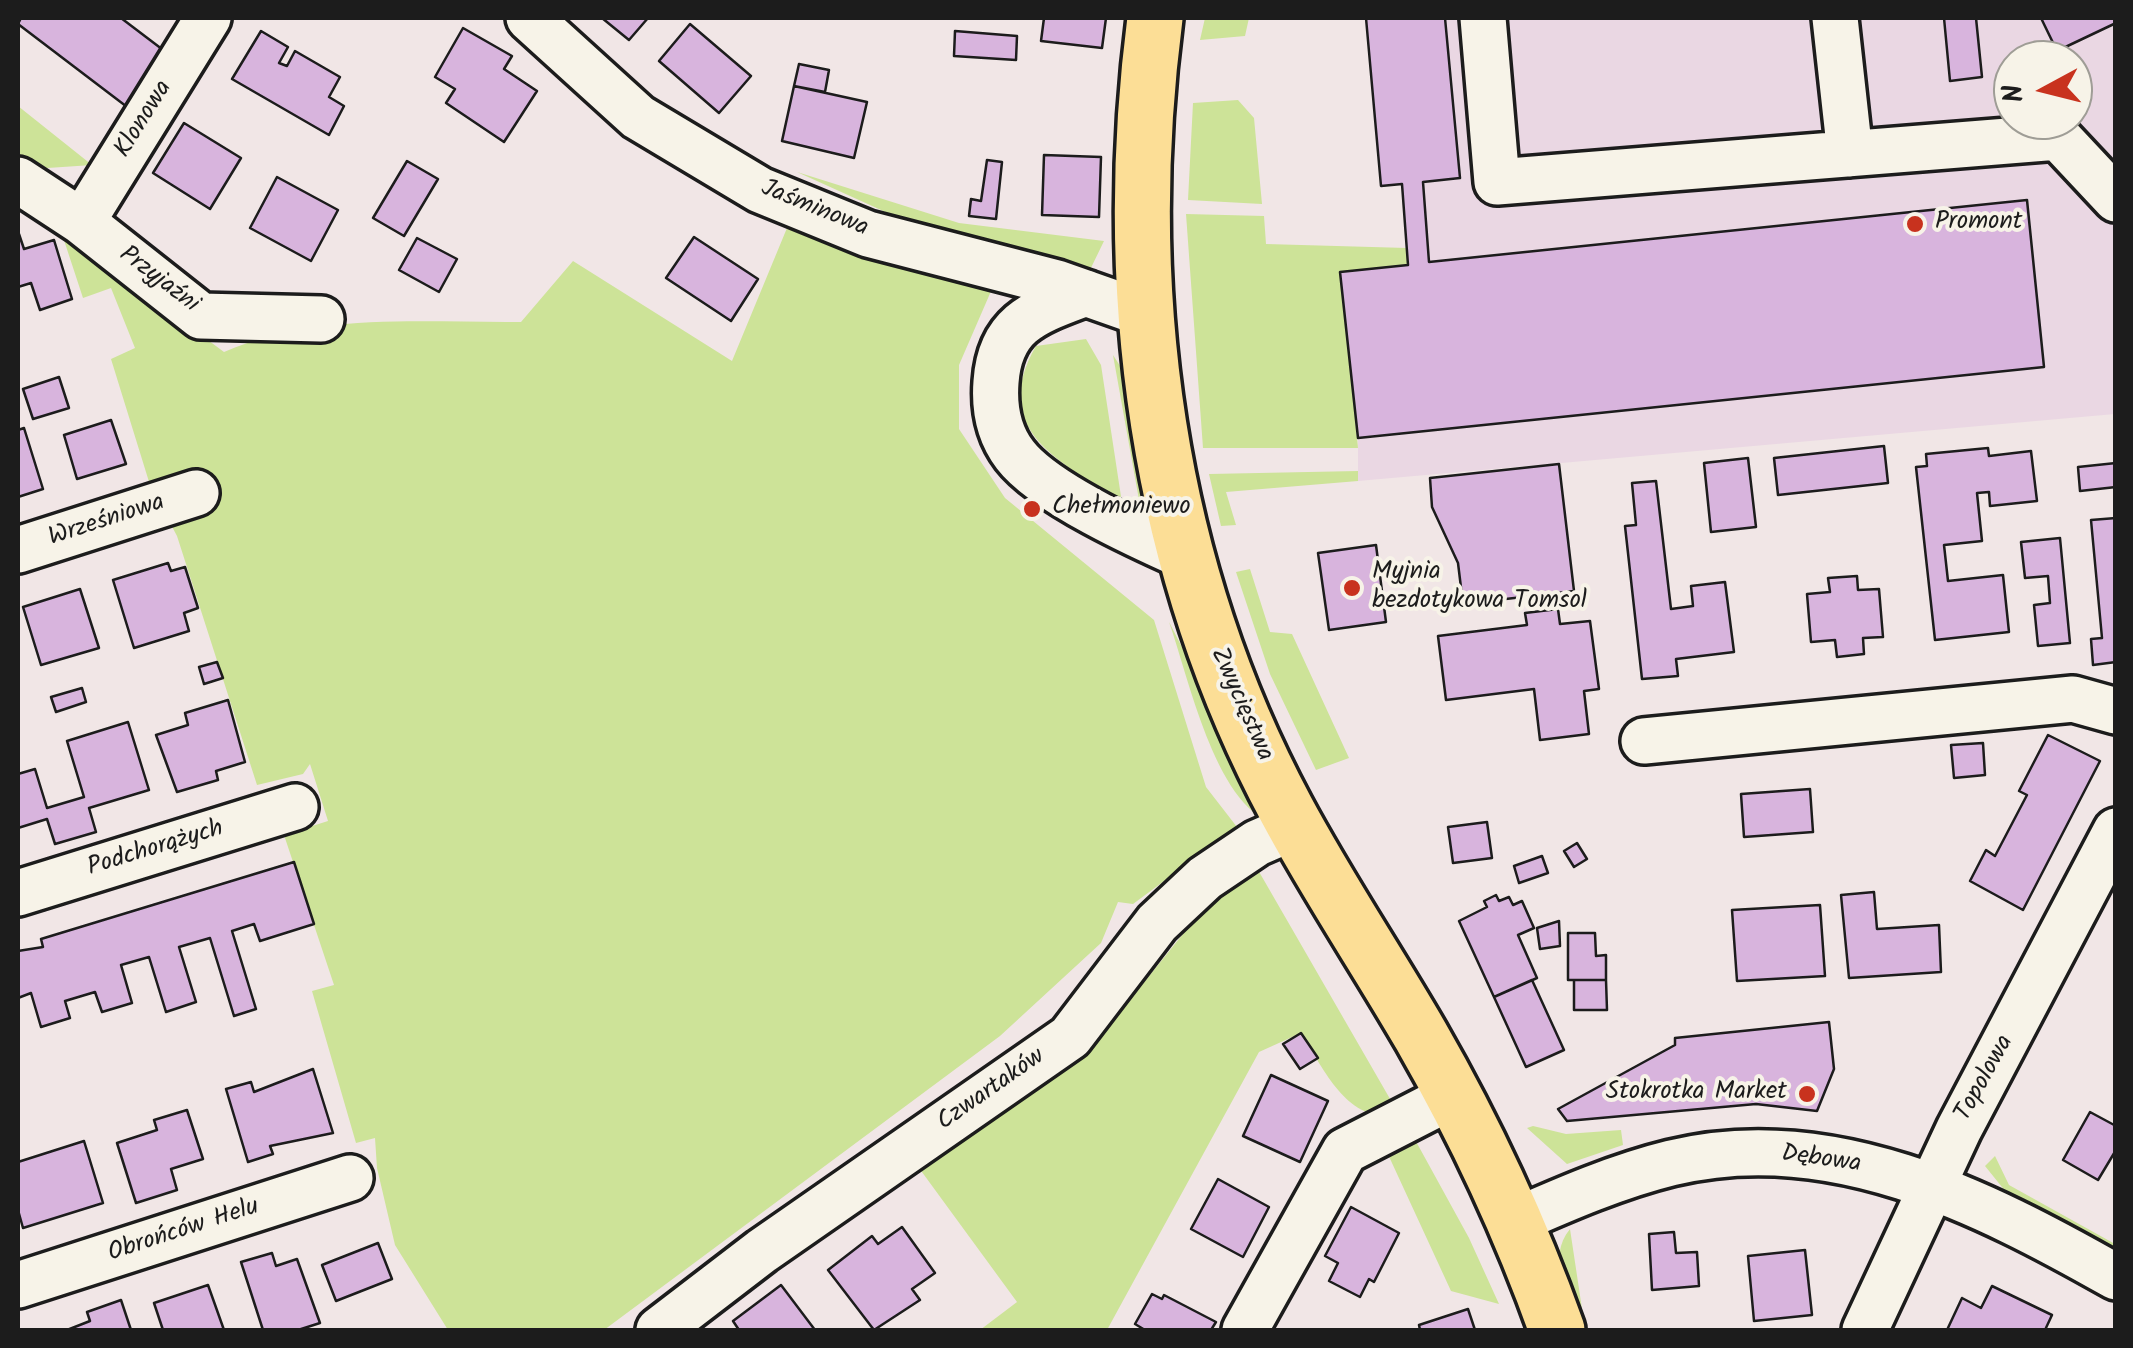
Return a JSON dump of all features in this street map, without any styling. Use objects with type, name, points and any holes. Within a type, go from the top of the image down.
[{"type":"main road","name":"Zwycięstwa","points":[[1155,18],[1144,96],[1139,203],[1145,314],[1160,447],[1186,557],[1216,656],[1296,826],[1454,1095],[1514,1221],[1557,1330]]},
{"type":"street","name":"Klonowa","points":[[82,222],[208,18]]},
{"type":"street","name":"Jaśminowa","points":[[528,18],[638,117],[760,190],[868,234],[1086,293],[1145,314]]},
{"type":"street","points":[[1482,18],[1498,182],[2058,137],[2116,199]]},
{"type":"street","points":[[1834,18],[1850,154]]},
{"type":"street","name":"Przyjaźni","points":[[18,180],[82,222],[201,316],[321,319]]},
{"type":"street","points":[[1086,293],[1034,315],[1012,330],[998,362],[995,397],[1000,428],[1016,456],[1039,477],[1141,537],[1186,557]]},
{"type":"street","name":"Wrześniowa","points":[[18,550],[196,493]]},
{"type":"street","points":[[1644,741],[2072,699],[2116,710]]},
{"type":"street","name":"Podchorążych","points":[[18,894],[295,808]]},
{"type":"street","name":"Czwartaków","points":[[660,1330],[762,1251],[1070,1036],[1157,922],[1206,878],[1257,842],[1296,826]]},
{"type":"street","name":"Topolowa","points":[[1865,1330],[1932,1184],[2116,832]]},
{"type":"street","points":[[1244,1330],[1346,1151],[1454,1095]]},
{"type":"street","name":"Dębowa","points":[[1514,1221],[1670,1163],[1728,1153],[1788,1155],[1932,1184],[2018,1222],[2116,1277]]},
{"type":"street","name":"Obrońców Helu","points":[[18,1285],[350,1178]]},
{"type":"shaded area","points":[[1366,18],[2115,18],[2115,414],[1358,481],[1358,438],[1340,272],[1408,264],[1402,184],[1381,186]]},
{"type":"green space","points":[[1205,18],[1249,18],[1245,36],[1200,40]]},
{"type":"green space","points":[[1238,100],[1254,118],[1262,204],[1188,200],[1193,103]]},
{"type":"green space","points":[[18,106],[92,165],[18,170]]},
{"type":"green space","points":[[797,172],[959,223],[1104,241],[1088,274],[912,224]]},
{"type":"green space","points":[[1186,214],[1264,216],[1266,244],[1407,248],[1408,265],[1341,272],[1358,448],[1203,448]]},
{"type":"green space","points":[[787,228],[995,282],[959,365],[959,429],[1005,498],[1154,620],[1206,787],[1237,827],[1133,904],[1118,902],[1101,943],[1000,1036],[604,1330],[448,1330],[395,1245],[377,1168],[375,1138],[356,1143],[312,991],[334,985],[284,835],[328,821],[310,764],[303,774],[257,785],[177,536],[150,485],[111,359],[135,348],[111,288],[83,298],[61,231],[224,352],[259,339],[333,325],[521,322],[573,261],[732,361]]},
{"type":"green space","points":[[1086,339],[1101,365],[1122,503],[1076,473],[1038,441],[1026,422],[1020,400],[1023,375],[1036,346]]},
{"type":"green space","points":[[1113,355],[1131,383],[1153,509],[1141,511]]},
{"type":"green space","points":[[1358,471],[1358,481],[1226,492],[1236,525],[1221,526],[1209,474]]},
{"type":"green space","points":[[1250,569],[1270,632],[1292,634],[1349,758],[1316,770],[1270,674],[1236,572]]},
{"type":"green space","points":[[1169,622],[1273,823],[1253,811],[1220,765],[1206,736]]},
{"type":"green space","points":[[1254,863],[1397,1111],[1380,1114],[1351,1103],[1328,1076],[1301,1033],[1259,1052],[1107,1330],[980,1330],[1017,1302],[919,1168],[1091,1048],[1216,893]]},
{"type":"green space","points":[[1527,1128],[1566,1134],[1621,1130],[1623,1145],[1567,1164]]},
{"type":"green space","points":[[1413,1136],[1469,1238],[1499,1304],[1451,1291],[1386,1150]]},
{"type":"green space","points":[[1995,1156],[2009,1185],[2115,1244],[2115,1257],[2010,1197],[1985,1166]]},
{"type":"green space","points":[[1570,1229],[1587,1330],[1577,1330],[1561,1278],[1560,1253]]},
{"type":"building","points":[[21,18],[121,18],[175,59],[135,113],[18,24]]},
{"type":"building","points":[[602,18],[648,18],[629,40]]},
{"type":"building","points":[[1044,18],[1106,18],[1102,48],[1041,41]]},
{"type":"building","name":"Promont","points":[[1366,18],[1445,18],[1460,178],[1423,182],[1429,262],[2027,200],[2044,367],[1358,438],[1340,272],[1408,265],[1402,184],[1381,186]]},
{"type":"building","points":[[1944,18],[1976,18],[1982,77],[1950,81]]},
{"type":"building","points":[[2041,18],[2116,18],[2116,23],[2080,40],[2052,40]]},
{"type":"building","points":[[690,24],[751,76],[719,113],[659,61]]},
{"type":"building","points":[[463,28],[512,56],[504,69],[537,91],[504,142],[446,103],[455,89],[435,77]]},
{"type":"building","points":[[261,31],[288,47],[279,63],[287,66],[295,51],[340,77],[329,97],[344,106],[329,135],[232,79]]},
{"type":"building","points":[[955,31],[1017,36],[1016,60],[954,56]]},
{"type":"building","points":[[799,64],[829,70],[825,92],[794,86]]},
{"type":"building","points":[[794,86],[867,102],[854,158],[782,141]]},
{"type":"building","points":[[184,123],[241,158],[210,209],[153,173]]},
{"type":"building","points":[[1044,155],[1101,157],[1099,217],[1042,215]]},
{"type":"building","points":[[987,160],[1002,162],[996,219],[969,216],[971,199],[981,201]]},
{"type":"building","points":[[407,161],[438,179],[404,236],[373,218]]},
{"type":"building","points":[[277,177],[338,210],[311,261],[250,228]]},
{"type":"building","points":[[19,234],[24,249],[54,240],[72,299],[40,310],[31,283],[18,287]]},
{"type":"building","points":[[694,237],[758,279],[731,321],[666,278]]},
{"type":"building","points":[[417,238],[457,259],[439,292],[399,270]]},
{"type":"building","points":[[59,377],[69,408],[33,419],[23,389]]},
{"type":"building","points":[[111,420],[126,464],[77,479],[64,435]]},
{"type":"building","points":[[24,428],[43,489],[18,497],[18,430]]},
{"type":"building","points":[[1884,446],[1888,483],[1778,495],[1774,458]]},
{"type":"building","points":[[1988,448],[1989,456],[2031,451],[2037,501],[1990,506],[1989,492],[1977,493],[1982,541],[1944,545],[1948,581],[2003,575],[2009,632],[1935,640],[1916,467],[1927,466],[1926,454]]},
{"type":"building","points":[[1748,458],[1756,527],[1711,532],[1704,463]]},
{"type":"building","points":[[2116,463],[2116,487],[2080,491],[2078,467]]},
{"type":"building","points":[[1559,464],[1574,591],[1463,604],[1458,563],[1432,507],[1430,478]]},
{"type":"building","points":[[1656,481],[1671,609],[1693,606],[1691,586],[1725,582],[1734,652],[1676,659],[1678,676],[1642,679],[1625,526],[1636,525],[1632,483]]},
{"type":"building","points":[[2116,518],[2116,662],[2093,665],[2091,639],[2102,638],[2091,520]]},
{"type":"building","points":[[2060,538],[2070,643],[2038,646],[2034,605],[2050,603],[2048,576],[2025,578],[2021,542]]},
{"type":"building","name":"Myjnia bezdotykowa Tomsol","points":[[1376,545],[1386,622],[1329,630],[1318,553]]},
{"type":"building","points":[[168,563],[171,571],[185,567],[198,608],[184,613],[189,631],[134,648],[113,580]]},
{"type":"building","points":[[1857,576],[1858,590],[1879,589],[1883,637],[1863,638],[1864,654],[1837,657],[1835,640],[1811,642],[1807,594],[1830,592],[1828,578]]},
{"type":"building","points":[[80,589],[99,648],[41,665],[23,607]]},
{"type":"building","points":[[1558,609],[1560,624],[1590,621],[1599,689],[1584,691],[1589,734],[1540,740],[1534,689],[1446,700],[1438,636],[1527,625],[1525,613]]},
{"type":"building","points":[[217,662],[223,678],[204,684],[199,667]]},
{"type":"building","points":[[82,688],[86,702],[56,712],[51,697]]},
{"type":"building","points":[[228,700],[245,762],[216,771],[218,780],[177,792],[156,735],[188,725],[185,713]]},
{"type":"building","points":[[128,722],[149,790],[89,808],[96,832],[55,844],[47,819],[18,828],[18,774],[35,769],[47,808],[84,797],[67,741]]},
{"type":"building","points":[[2048,735],[2100,761],[2023,910],[1970,881],[1986,850],[1995,856],[2027,795],[2019,791]]},
{"type":"building","points":[[1983,743],[1985,775],[1954,778],[1951,745]]},
{"type":"building","points":[[1810,789],[1813,832],[1744,837],[1741,794]]},
{"type":"building","points":[[1487,822],[1492,858],[1453,863],[1448,827]]},
{"type":"building","points":[[1577,843],[1587,859],[1574,867],[1564,851]]},
{"type":"building","points":[[1542,856],[1548,873],[1519,883],[1514,866]]},
{"type":"building","points":[[294,862],[314,924],[260,941],[254,924],[232,931],[256,1009],[234,1016],[210,938],[179,947],[196,1002],[166,1012],[149,957],[121,965],[132,1003],[102,1012],[95,992],[65,1001],[70,1018],[41,1027],[31,993],[18,998],[18,951],[43,947],[41,939]]},
{"type":"building","points":[[1874,892],[1877,929],[1939,925],[1941,972],[1849,978],[1841,895]]},
{"type":"building","points":[[1496,895],[1499,901],[1509,897],[1513,905],[1522,901],[1534,928],[1518,935],[1537,978],[1494,997],[1459,921],[1487,907],[1484,901]]},
{"type":"building","points":[[1820,905],[1825,976],[1737,981],[1732,910]]},
{"type":"building","points":[[1559,921],[1560,946],[1540,949],[1537,928]]},
{"type":"building","points":[[1568,933],[1595,933],[1596,956],[1606,955],[1606,980],[1568,980]]},
{"type":"building","points":[[1532,980],[1564,1050],[1526,1067],[1494,997]]},
{"type":"building","points":[[1574,980],[1606,980],[1607,1010],[1574,1010]]},
{"type":"building","points":[[1829,1022],[1834,1069],[1817,1111],[1756,1104],[1567,1121],[1558,1109],[1675,1045],[1675,1038]]},
{"type":"building","points":[[1301,1033],[1318,1058],[1300,1069],[1283,1044]]},
{"type":"building","points":[[313,1069],[333,1133],[270,1146],[273,1154],[248,1162],[226,1089],[251,1082],[254,1092]]},
{"type":"building","points":[[1271,1075],[1328,1101],[1300,1162],[1243,1136]]},
{"type":"building","points":[[187,1110],[203,1159],[171,1169],[177,1190],[136,1203],[117,1143],[157,1130],[154,1120]]},
{"type":"building","points":[[2090,1112],[2116,1126],[2116,1150],[2098,1180],[2063,1160]]},
{"type":"building","points":[[84,1141],[103,1203],[23,1228],[18,1210],[18,1162]]},
{"type":"building","points":[[1218,1179],[1269,1207],[1243,1257],[1191,1229]]},
{"type":"building","points":[[1351,1207],[1399,1233],[1374,1282],[1369,1279],[1360,1297],[1329,1281],[1338,1263],[1325,1256]]},
{"type":"building","points":[[902,1227],[935,1273],[912,1289],[920,1300],[874,1330],[828,1270],[872,1236],[878,1244]]},
{"type":"building","points":[[1674,1232],[1676,1253],[1697,1252],[1699,1286],[1652,1290],[1649,1234]]},
{"type":"building","points":[[378,1243],[392,1279],[336,1301],[322,1265]]},
{"type":"building","points":[[1805,1250],[1812,1315],[1754,1321],[1748,1256]]},
{"type":"building","points":[[272,1253],[276,1266],[297,1259],[320,1323],[298,1330],[263,1330],[241,1262]]},
{"type":"building","points":[[208,1285],[224,1330],[163,1330],[154,1303]]},
{"type":"building","points":[[781,1285],[815,1330],[739,1330],[733,1321]]},
{"type":"building","points":[[1992,1286],[2052,1315],[2045,1330],[1947,1330],[1962,1298],[1981,1308]]},
{"type":"building","points":[[1152,1294],[1162,1299],[1164,1295],[1216,1322],[1211,1330],[1145,1330],[1135,1324]]},
{"type":"building","points":[[121,1300],[131,1330],[67,1330],[90,1321],[87,1312]]},
{"type":"building","points":[[1468,1309],[1475,1330],[1420,1330],[1419,1325]]},
{"type":"place","name":"Promont","points":[[1915,224]]},
{"type":"place","name":"Chełmoniewo","points":[[1032,509]]},
{"type":"place","name":"Myjnia bezdotykowa Tomsol","points":[[1352,588]]},
{"type":"place","name":"Stokrotka Market","points":[[1807,1094]]}]
